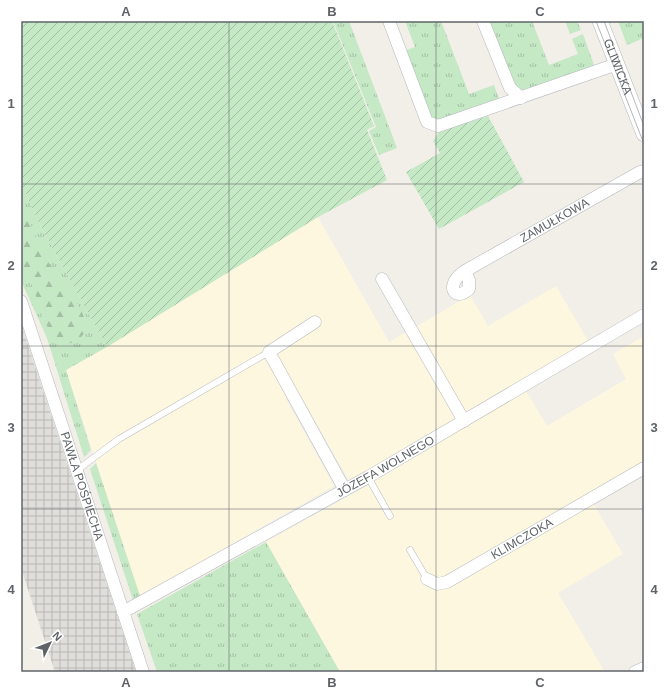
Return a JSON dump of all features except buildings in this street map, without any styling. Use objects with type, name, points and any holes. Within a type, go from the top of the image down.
[{"type":"street","points":[[389,21],[428,122],[438,126],[617,64]]},
{"type":"street","points":[[483,21],[510,88],[521,98]]},
{"type":"street","name":"GLIWICKA","points":[[600,21],[644,134]]},
{"type":"street","name":"ZAMUŁKOWA","points":[[465,271],[644,171]]},
{"type":"street","points":[[382,279],[464,421]]},
{"type":"street","name":"PAWŁA POŚPIECHA","points":[[22,308],[143,672]]},
{"type":"street","name":"JÓZEFA WOLNEGO","points":[[123,612],[368,477],[644,315]]},
{"type":"street","points":[[315,322],[269,352],[345,490]]},
{"type":"street","name":"KLIMCZOKA","points":[[427,579],[437,584],[448,582],[644,468]]},
{"type":"street","points":[[635,672],[644,668]]},
{"type":"lane","points":[[77,470],[119,439],[269,352]]},
{"type":"lane","points":[[368,477],[390,516]]},
{"type":"lane","name":"KLIMCZOKA","points":[[410,550],[427,579]]},
{"type":"shaded area","points":[[318,217],[389,342],[406,332],[458,419],[349,481],[298,391],[286,399],[334,486],[140,596],[66,370]]},
{"type":"shaded area","points":[[556,286],[590,344],[465,417],[414,328],[470,295],[488,326]]},
{"type":"shaded area","points":[[21,324],[136,672],[55,672],[21,568]]},
{"type":"shaded area","points":[[644,336],[644,464],[589,496],[623,554],[558,593],[605,672],[340,672],[266,542],[367,486],[525,389],[547,426],[626,379],[613,354]]},
{"type":"green space","points":[[21,21],[332,21],[374,126],[367,130],[387,180],[318,217],[107,347],[41,227],[21,183]]},
{"type":"green space","points":[[333,21],[349,21],[397,148],[379,155],[369,131],[376,127]]},
{"type":"green space","points":[[405,21],[441,21],[469,94],[494,85],[500,102],[438,123],[431,119],[404,51],[415,47]]},
{"type":"green space","points":[[486,21],[532,21],[549,65],[578,54],[572,39],[583,34],[595,68],[526,93],[517,90]]},
{"type":"green space","points":[[565,21],[577,21],[581,30],[570,34]]},
{"type":"green space","points":[[618,21],[644,21],[644,38],[627,45]]},
{"type":"green space","points":[[488,116],[524,182],[439,229],[406,172],[440,153],[433,141],[439,132]]},
{"type":"green space","points":[[21,183],[41,227],[107,347],[66,370],[91,450],[84,457],[47,338],[21,281]]},
{"type":"green space","points":[[21,200],[46,259],[55,274],[76,301],[84,316],[86,329],[82,337],[69,344],[61,344],[44,322],[34,290],[21,262]]},
{"type":"green space","points":[[96,463],[140,596],[133,600],[90,469]]},
{"type":"green space","points":[[266,542],[340,672],[157,672],[137,614]]},
{"type":"tram line","points":[[596,21],[644,144]]},
{"type":"tram line","points":[[604,21],[644,126]]}]
